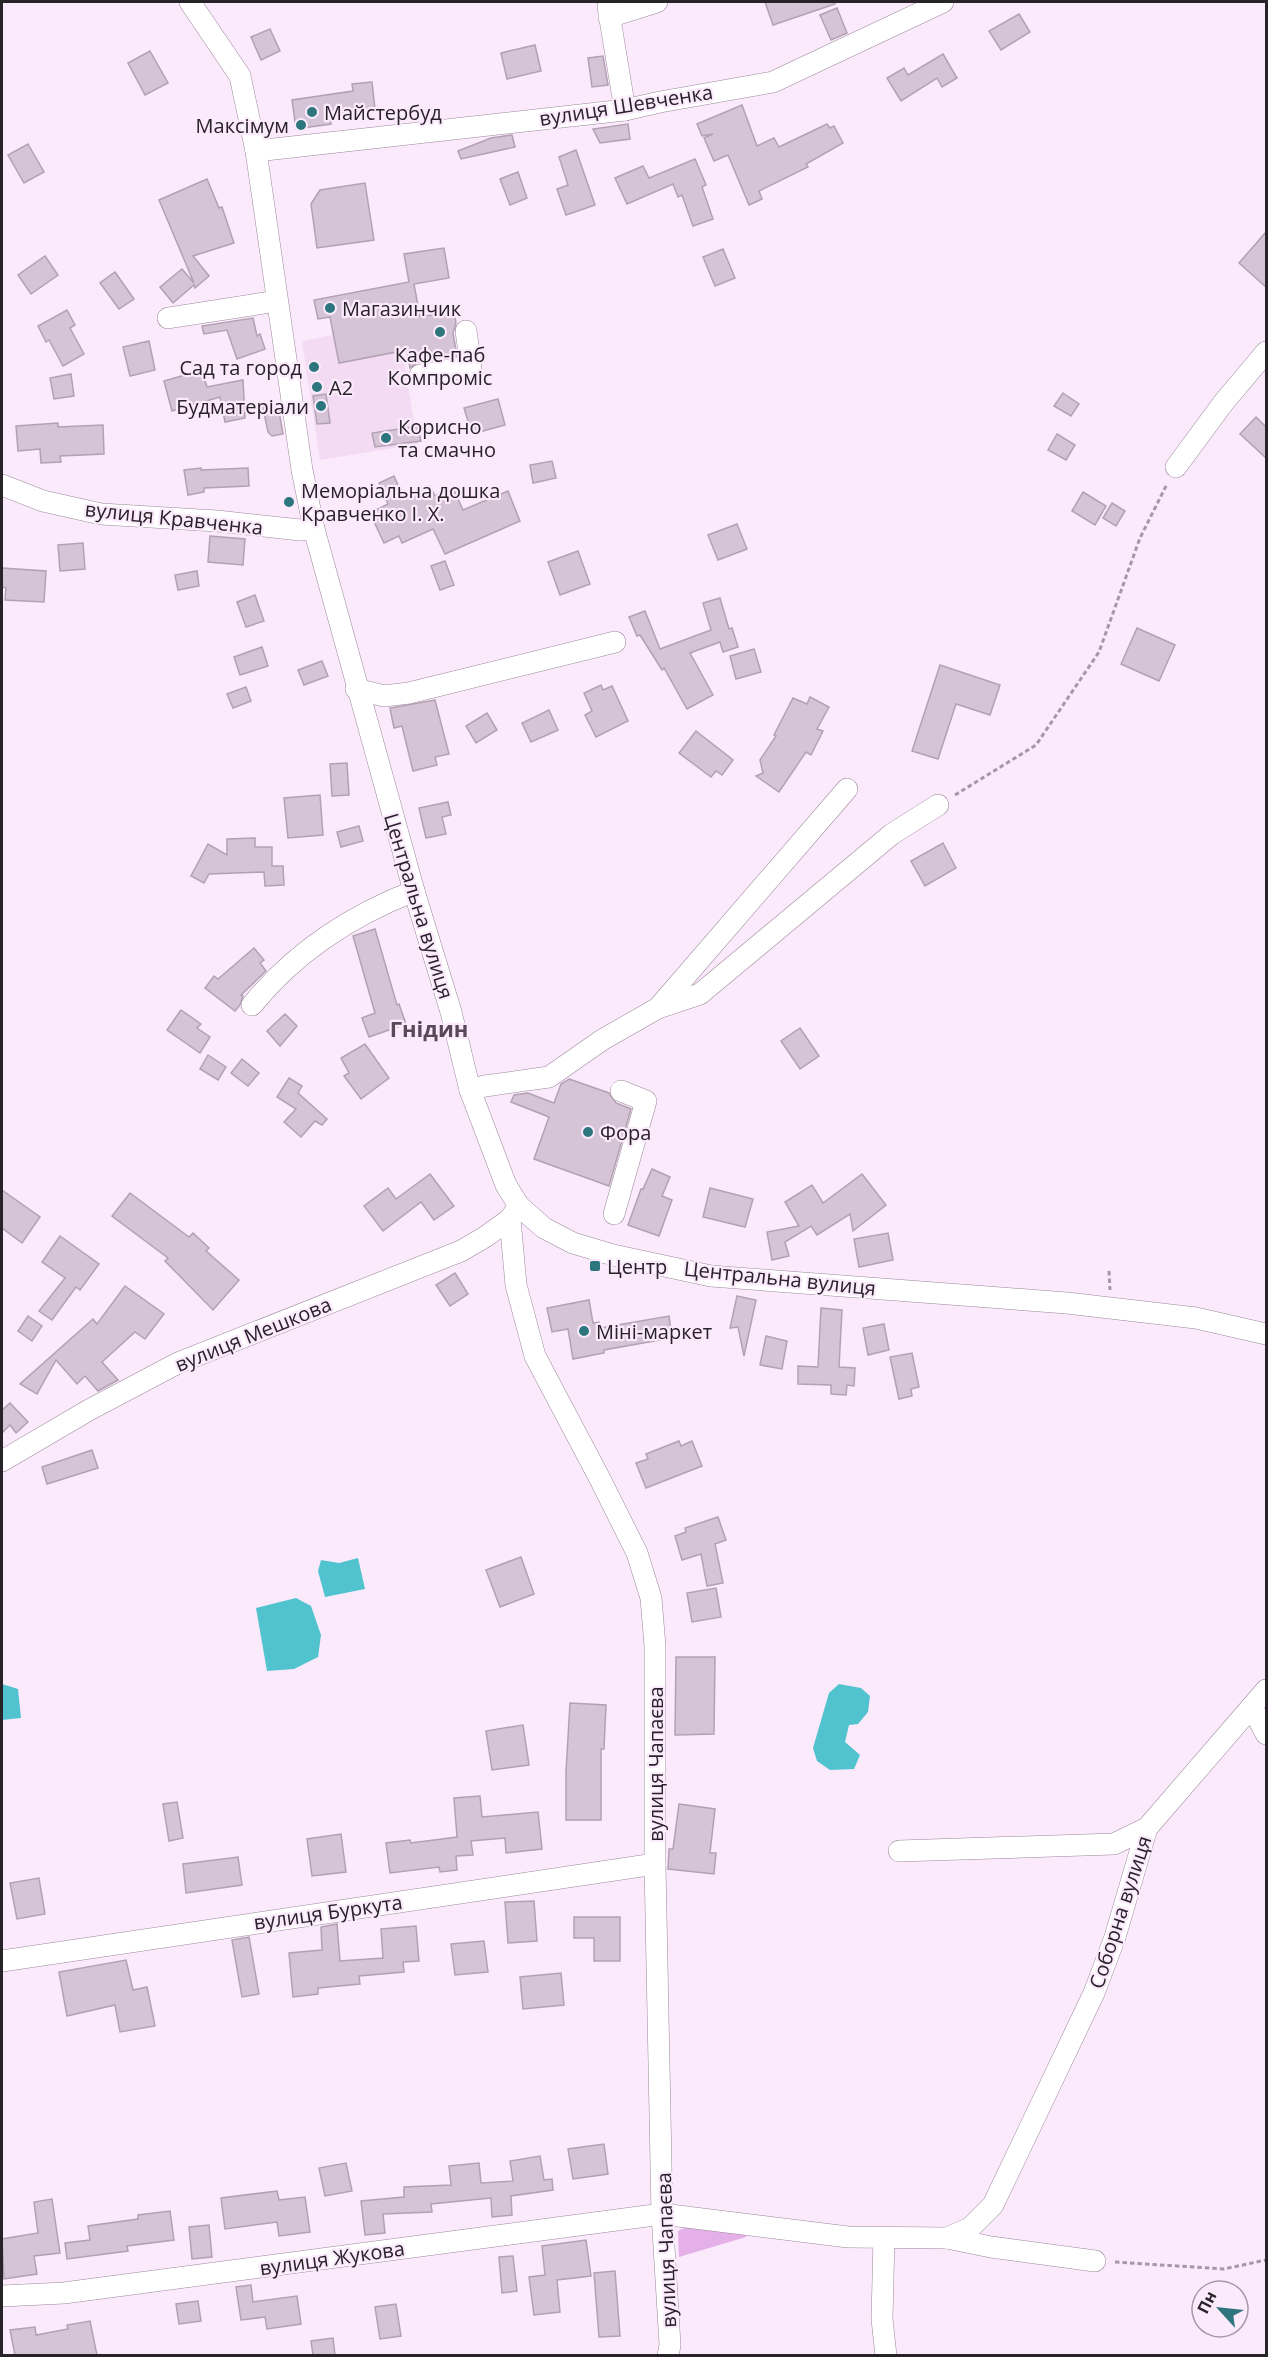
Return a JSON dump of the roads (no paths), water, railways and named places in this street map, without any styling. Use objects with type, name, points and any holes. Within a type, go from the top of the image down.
[{"type":"street","name":"Центральна вулиця","points":[[190,2],[240,76],[256,151],[302,470],[314,529],[356,689],[451,1012],[470,1090],[514,1212],[573,1243],[613,1255],[711,1276],[1067,1303],[1196,1318],[1266,1334]]},
{"type":"street","points":[[624,110],[609,12],[657,2]]},
{"type":"street","name":"вулиця Шевченка","points":[[256,151],[324,134],[624,110],[773,82],[943,2]]},
{"type":"street","points":[[168,318],[277,301]]},
{"type":"street","points":[[420,375],[471,366],[466,331]]},
{"type":"street","points":[[1176,467],[1224,402],[1266,352]]},
{"type":"street","name":"вулиця Кравченка","points":[[2,485],[43,501],[101,514],[217,521],[300,530],[314,529]]},
{"type":"street","points":[[356,689],[384,696],[409,693],[615,642]]},
{"type":"street","points":[[658,1008],[847,789]]},
{"type":"street","points":[[470,1090],[549,1077],[602,1040],[658,1008],[700,994],[892,834],[938,805]]},
{"type":"street","points":[[252,1005],[294,960],[332,932],[414,891]]},
{"type":"street","points":[[614,1214],[646,1101],[621,1091]]},
{"type":"street","name":"вулиця Мешкова","points":[[2,1461],[89,1410],[178,1363],[461,1251],[485,1237],[514,1212]]},
{"type":"street","name":"вулиця Чапаєва","points":[[514,1212],[516,1285],[535,1356],[632,1543],[651,1598],[655,1646],[655,1864],[662,2214],[670,2345],[668,2355]]},
{"type":"street","name":"Соборна вулиця","points":[[947,2238],[970,2228],[993,2205],[1094,1993],[1115,1937],[1148,1828],[1266,1690]]},
{"type":"street","points":[[1252,1707],[1266,1734]]},
{"type":"street","points":[[899,1851],[1114,1844],[1148,1828]]},
{"type":"street","name":"вулиця Буркута","points":[[2,1961],[655,1864]]},
{"type":"street","name":"вулиця Жукова","points":[[2,2296],[64,2293],[662,2214],[848,2236],[884,2238]]},
{"type":"street","points":[[884,2238],[882,2319],[886,2355]]},
{"type":"street","name":"Соборна вулиця","points":[[884,2238],[947,2238],[991,2247],[1095,2261]]},
{"type":"water","points":[[358,1558],[365,1589],[325,1597],[318,1571],[321,1560],[339,1563]]},
{"type":"water","points":[[296,1598],[311,1606],[321,1635],[318,1657],[294,1669],[267,1671],[256,1608]]},
{"type":"water","points":[[2,1684],[18,1689],[21,1718],[2,1720]]},
{"type":"water","points":[[839,1684],[861,1688],[870,1696],[868,1712],[858,1724],[849,1725],[845,1742],[860,1755],[854,1769],[830,1770],[817,1761],[813,1748],[829,1693]]},
{"type":"place","name":"Майстербуд","points":[[312,112]]},
{"type":"place","name":"Максімум","points":[[301,125]]},
{"type":"place","name":"Магазинчик","points":[[330,308]]},
{"type":"place","name":"Кафе-паб Компроміс","points":[[440,332]]},
{"type":"place","name":"Сад та город","points":[[314,367]]},
{"type":"place","name":"А2","points":[[317,387]]},
{"type":"place","name":"Будматеріали","points":[[321,406]]},
{"type":"place","name":"Корисно та смачно","points":[[386,438]]},
{"type":"place","name":"Меморіальна дошка Кравченко І. Х.","points":[[289,502]]},
{"type":"place","name":"Фора","points":[[588,1132]]},
{"type":"place","name":"Центр","points":[[595,1266]]},
{"type":"place","name":"Міні-маркет","points":[[584,1331]]},
{"type":"district","name":"Гнідин","points":[[429,1028]]}]
